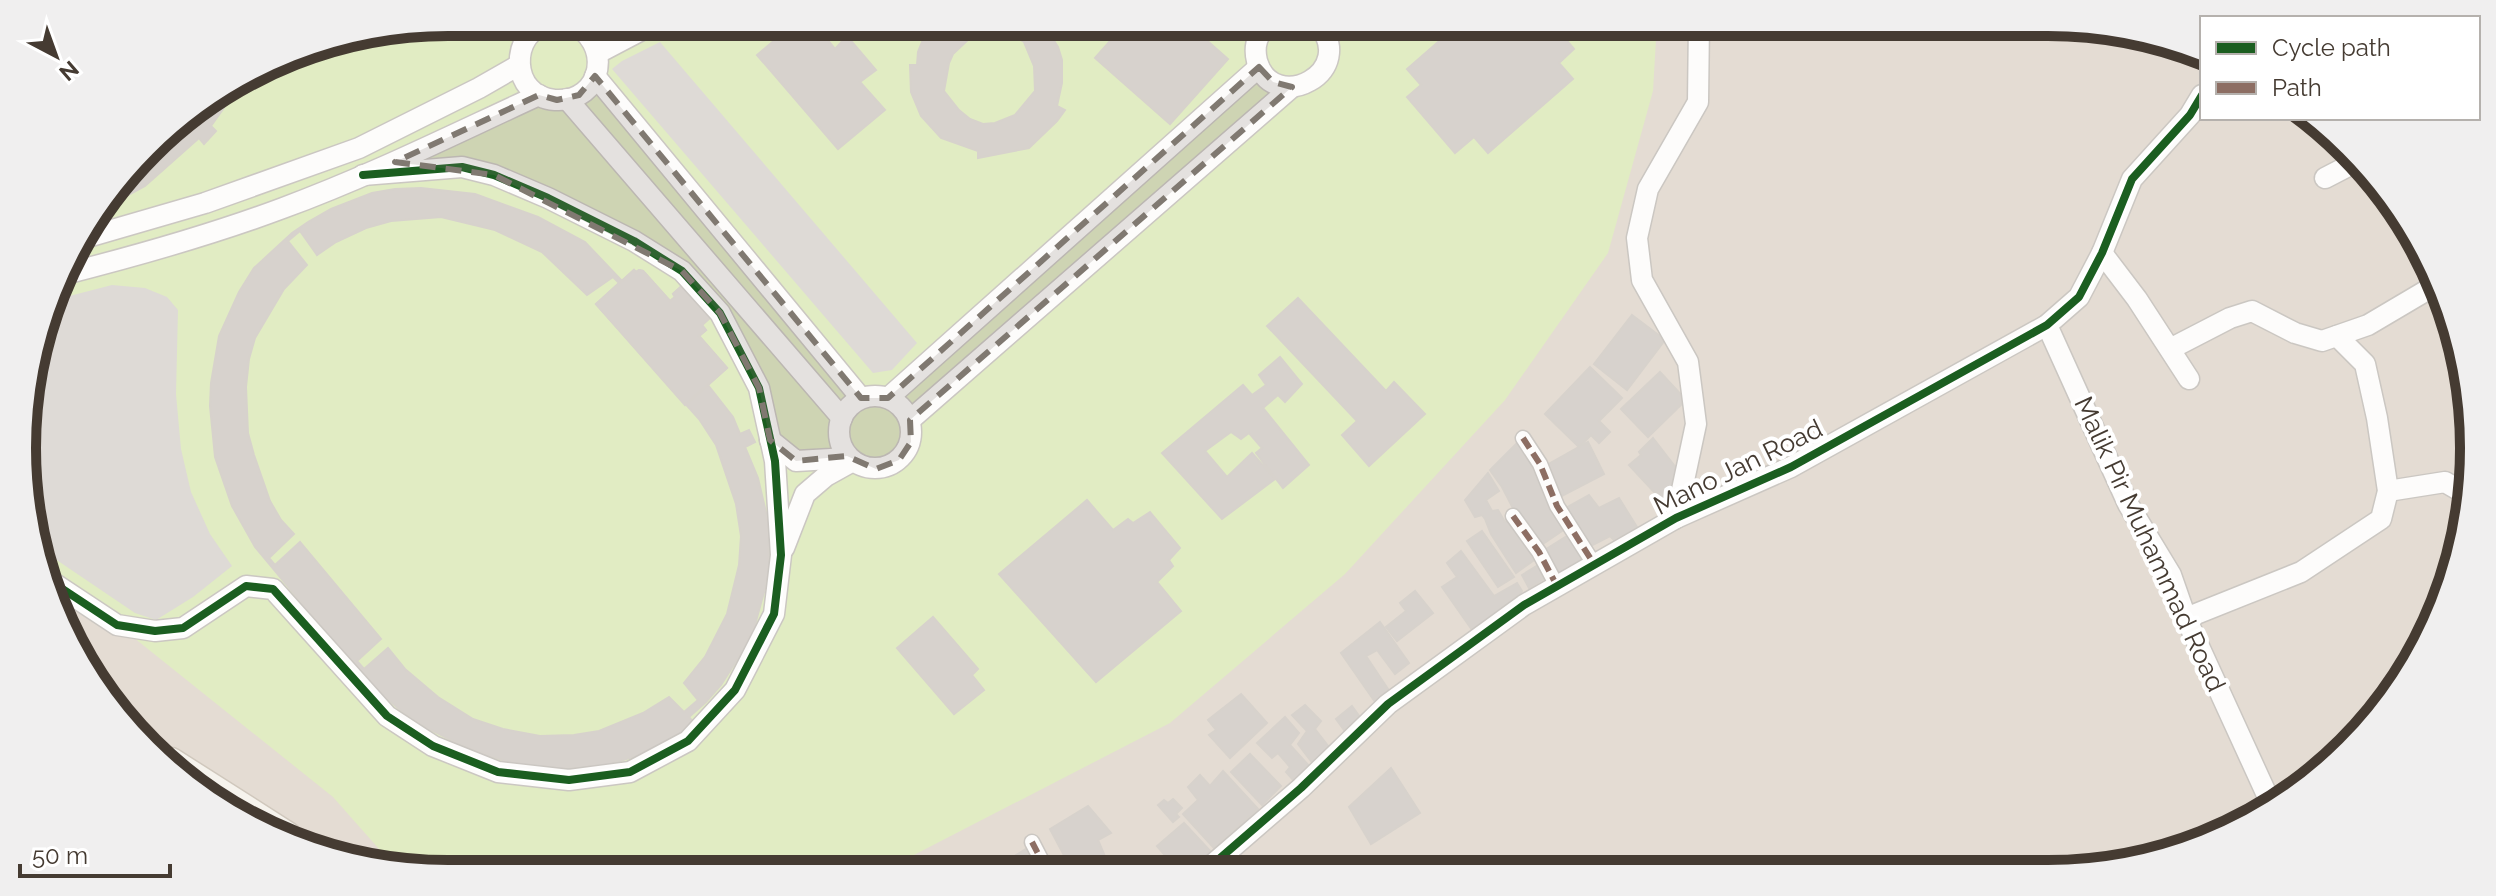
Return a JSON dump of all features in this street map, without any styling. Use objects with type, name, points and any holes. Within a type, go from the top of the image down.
[{"type":"street","points":[[528,36],[519,53],[519,65],[529,87],[548,99],[567,99],[579,95],[588,87],[595,76],[598,53],[589,36]]},
{"type":"street","points":[[598,53],[630,36]]},
{"type":"street","points":[[1258,36],[1255,48],[1259,67],[1273,82],[1292,87],[1316,79],[1324,69],[1329,57],[1326,36]]},
{"type":"street","points":[[1676,518],[1696,424],[1688,362],[1642,280],[1637,238],[1648,189],[1698,102],[1699,36]]},
{"type":"street","points":[[95,235],[205,203],[359,148],[519,65]]},
{"type":"street","points":[[888,398],[1259,67]]},
{"type":"street","points":[[595,76],[861,398]]},
{"type":"street","points":[[910,420],[1292,87]]},
{"type":"street","points":[[76,271],[282,209],[395,162],[539,95]]},
{"type":"street","name":"Mano Jan Road","points":[[1218,860],[1301,788],[1388,704],[1524,605],[1676,518],[1791,467],[2047,325],[2079,297],[2102,253],[2132,179],[2190,115],[2200,98]]},
{"type":"street","points":[[567,99],[842,418]]},
{"type":"street","points":[[395,162],[428,168]]},
{"type":"street","points":[[2325,178],[2348,166]]},
{"type":"street","points":[[61,588],[117,625],[155,631],[183,628],[246,586],[273,589],[387,716],[433,746],[498,772],[569,780],[630,772],[688,741],[735,690],[774,614],[781,555],[775,461],[759,388],[720,313],[682,271],[634,241],[494,175],[462,167],[363,175]]},
{"type":"street","points":[[2102,253],[2137,299],[2189,379]]},
{"type":"street","points":[[2170,349],[2230,318],[2252,311],[2295,333],[2322,341],[2368,325],[2429,289]]},
{"type":"street","name":"Malik Pir Muhammad Road","points":[[2047,325],[2128,504],[2171,575],[2186,618],[2268,797]]},
{"type":"street","points":[[2186,618],[2301,572],[2381,519],[2388,491],[2365,364],[2337,336]]},
{"type":"street","points":[[770,440],[796,461],[850,459],[864,467],[876,469],[899,460],[911,442],[910,420],[905,411],[888,398],[870,396],[853,403],[842,418],[839,438],[850,459]]},
{"type":"street","points":[[1523,438],[1540,464],[1557,506],[1594,564]]},
{"type":"street","points":[[781,555],[805,494],[850,459]]},
{"type":"street","points":[[2388,491],[2445,482],[2457,489]]},
{"type":"street","points":[[1513,516],[1539,552],[1557,586]]},
{"type":"street","points":[[1032,842],[1041,860]]},
{"type":"highlighted area","points":[[1259,67],[1273,82],[1292,87],[910,420],[911,442],[899,460],[876,469],[847,456],[796,461],[770,440],[759,388],[720,313],[682,271],[494,175],[395,162],[539,95],[557,100],[579,95],[595,76],[861,398],[888,398]]},
{"type":"shaded area","points":[[448,36],[2048,36],[2102,40],[2155,50],[2200,65],[2200,120],[2299,121],[2358,176],[2405,242],[2438,316],[2456,394],[2459,475],[2446,555],[2429,606],[2391,677],[2358,720],[2320,758],[2277,791],[2206,829],[2155,846],[2102,856],[2048,860],[448,860],[394,856],[341,846],[290,829],[219,791],[176,758],[138,720],[105,677],[67,606],[50,555],[37,475],[37,421],[50,341],[67,290],[105,219],[138,176],[197,121],[266,78],[341,50],[394,40]]},
{"type":"shaded area","points":[[660,42],[917,343],[892,370],[873,373],[612,69]]},
{"type":"shaded area","points":[[112,285],[145,288],[167,297],[178,310],[176,394],[181,449],[191,492],[210,534],[232,566],[193,597],[156,620],[135,613],[50,555],[37,475],[37,421],[44,368],[64,297]]},
{"type":"green space","points":[[1656,36],[1653,91],[1608,253],[1505,400],[1345,574],[1170,723],[904,860],[421,859],[384,854],[333,797],[57,576],[40,502],[36,448],[44,368],[58,316],[78,266],[105,219],[138,176],[176,138],[242,91],[290,67],[341,50],[421,37]]},
{"type":"building","points":[[779,36],[824,36],[835,49],[847,36],[876,70],[860,82],[885,110],[838,149],[757,55]]},
{"type":"building","points":[[924,36],[973,36],[953,54],[944,91],[970,119],[983,124],[995,123],[1015,115],[1035,91],[1034,66],[1024,42],[1014,36],[1051,36],[1062,60],[1062,83],[1057,106],[1065,110],[1029,148],[978,158],[978,151],[941,138],[921,116],[911,92],[910,65],[917,65]]},
{"type":"building","points":[[1115,36],[1202,36],[1228,59],[1170,124],[1095,58]]},
{"type":"building","points":[[1445,36],[1563,36],[1574,49],[1559,63],[1573,79],[1488,153],[1474,137],[1455,153],[1407,97],[1421,85],[1407,69]]},
{"type":"building","points":[[231,98],[211,126],[216,131],[204,144],[199,138],[145,186],[119,200],[176,138]]},
{"type":"building","points":[[421,188],[475,194],[538,217],[585,242],[622,281],[634,270],[643,271],[670,301],[684,284],[712,316],[702,325],[706,330],[699,336],[727,368],[708,385],[733,417],[740,434],[749,430],[755,442],[745,447],[758,478],[768,521],[767,581],[755,625],[744,649],[721,685],[689,717],[694,723],[680,734],[639,755],[601,767],[536,768],[465,747],[421,725],[365,679],[255,547],[232,506],[215,457],[210,406],[219,336],[239,292],[254,268],[308,222],[372,193]],"holes":[[[441,217],[495,230],[542,252],[587,295],[613,277],[619,283],[596,304],[699,419],[716,445],[736,504],[741,536],[739,565],[727,614],[705,657],[684,683],[698,700],[684,712],[669,697],[643,713],[599,731],[574,735],[540,736],[473,719],[438,697],[405,669],[388,648],[364,669],[357,661],[381,639],[300,542],[275,565],[269,558],[294,534],[270,501],[254,455],[248,433],[246,387],[255,338],[284,289],[307,265],[288,241],[300,231],[317,255],[366,228],[391,221]]]},
{"type":"building","points":[[634,270],[643,271],[670,301],[684,284],[712,316],[702,325],[706,330],[699,336],[727,368],[685,405],[596,304]]},
{"type":"building","points":[[1298,298],[1386,391],[1394,382],[1425,414],[1369,466],[1342,435],[1357,421],[1267,326]]},
{"type":"building","points":[[1632,315],[1665,340],[1627,390],[1594,364]]},
{"type":"building","points":[[1280,357],[1302,384],[1285,402],[1278,395],[1263,408],[1309,465],[1283,488],[1256,453],[1262,448],[1249,433],[1241,439],[1231,432],[1205,451],[1227,477],[1252,453],[1275,479],[1222,519],[1162,453],[1243,385],[1252,395],[1266,385],[1259,375]]},
{"type":"building","points":[[1590,367],[1622,398],[1599,421],[1610,432],[1599,443],[1591,435],[1579,447],[1545,414]]},
{"type":"building","points":[[1660,372],[1686,400],[1648,437],[1621,409]]},
{"type":"building","points":[[1653,438],[1680,473],[1669,508],[1629,465]]},
{"type":"building","points":[[1519,441],[1534,463],[1565,529],[1540,546],[1518,518],[1490,470]]},
{"type":"building","points":[[1588,442],[1604,474],[1562,496],[1547,465]]},
{"type":"building","points":[[1488,473],[1499,491],[1486,500],[1492,511],[1498,510],[1505,522],[1510,520],[1537,558],[1516,573],[1485,519],[1482,515],[1475,517],[1465,500]]},
{"type":"building","points":[[1589,495],[1599,508],[1619,498],[1640,532],[1619,545],[1610,536],[1587,548],[1562,510]]},
{"type":"building","points":[[1087,500],[1113,530],[1128,519],[1133,523],[1150,512],[1180,548],[1169,560],[1173,566],[1157,582],[1181,611],[1096,682],[999,574]]},
{"type":"building","points":[[1482,531],[1514,577],[1498,587],[1467,541]]},
{"type":"building","points":[[1570,534],[1588,561],[1558,579],[1543,551]]},
{"type":"building","points":[[1461,551],[1494,596],[1517,583],[1522,591],[1505,612],[1475,634],[1442,587],[1457,577],[1447,563]]},
{"type":"building","points":[[1540,564],[1547,577],[1529,588],[1522,575]]},
{"type":"building","points":[[1415,591],[1433,613],[1397,641],[1386,627],[1406,611],[1400,603]]},
{"type":"building","points":[[933,617],[978,669],[972,675],[984,690],[954,714],[897,648]]},
{"type":"building","points":[[1380,622],[1409,663],[1395,674],[1377,650],[1366,656],[1392,695],[1378,706],[1341,653]]},
{"type":"building","points":[[1241,694],[1267,723],[1230,758],[1209,735],[1216,730],[1208,720]]},
{"type":"building","points":[[1305,705],[1321,721],[1315,729],[1332,751],[1314,765],[1298,744],[1307,731],[1292,715]]},
{"type":"building","points":[[1352,706],[1360,717],[1344,730],[1336,719]]},
{"type":"building","points":[[1285,717],[1299,733],[1290,745],[1311,768],[1295,782],[1286,772],[1290,767],[1278,753],[1272,758],[1257,743]]},
{"type":"building","points":[[1250,754],[1281,786],[1262,805],[1231,772]]},
{"type":"building","points":[[1391,768],[1420,813],[1371,844],[1349,807]]},
{"type":"building","points":[[1223,771],[1258,809],[1214,848],[1183,814],[1198,800],[1188,787],[1200,775],[1210,786]]},
{"type":"building","points":[[1173,799],[1182,808],[1173,822],[1158,805],[1164,800],[1168,803]]},
{"type":"building","points":[[1088,806],[1111,833],[1098,840],[1106,860],[1064,860],[1066,859],[1050,829]]},
{"type":"building","points":[[1184,823],[1212,853],[1204,860],[1197,860],[1192,854],[1185,860],[1169,860],[1157,846]]},
{"type":"building","points":[[1026,849],[1032,860],[1008,860]]},
{"type":"marked path","points":[[1523,438],[1540,464],[1557,506],[1594,564]]},
{"type":"marked path","points":[[1513,516],[1539,552],[1557,586]]},
{"type":"marked path","points":[[1032,842],[1041,860]]},
{"type":"cycle path","points":[[1218,860],[1301,788],[1388,704],[1524,605],[1676,518],[1791,467],[2047,325],[2079,297],[2102,253],[2132,179],[2190,115],[2200,98]]},
{"type":"cycle path","points":[[61,588],[117,625],[155,631],[183,628],[246,586],[273,589],[387,716],[433,746],[498,772],[569,780],[630,772],[688,741],[735,690],[774,614],[781,555],[775,461],[759,388],[720,313],[682,271],[634,241],[494,175],[462,167],[363,175]]}]
